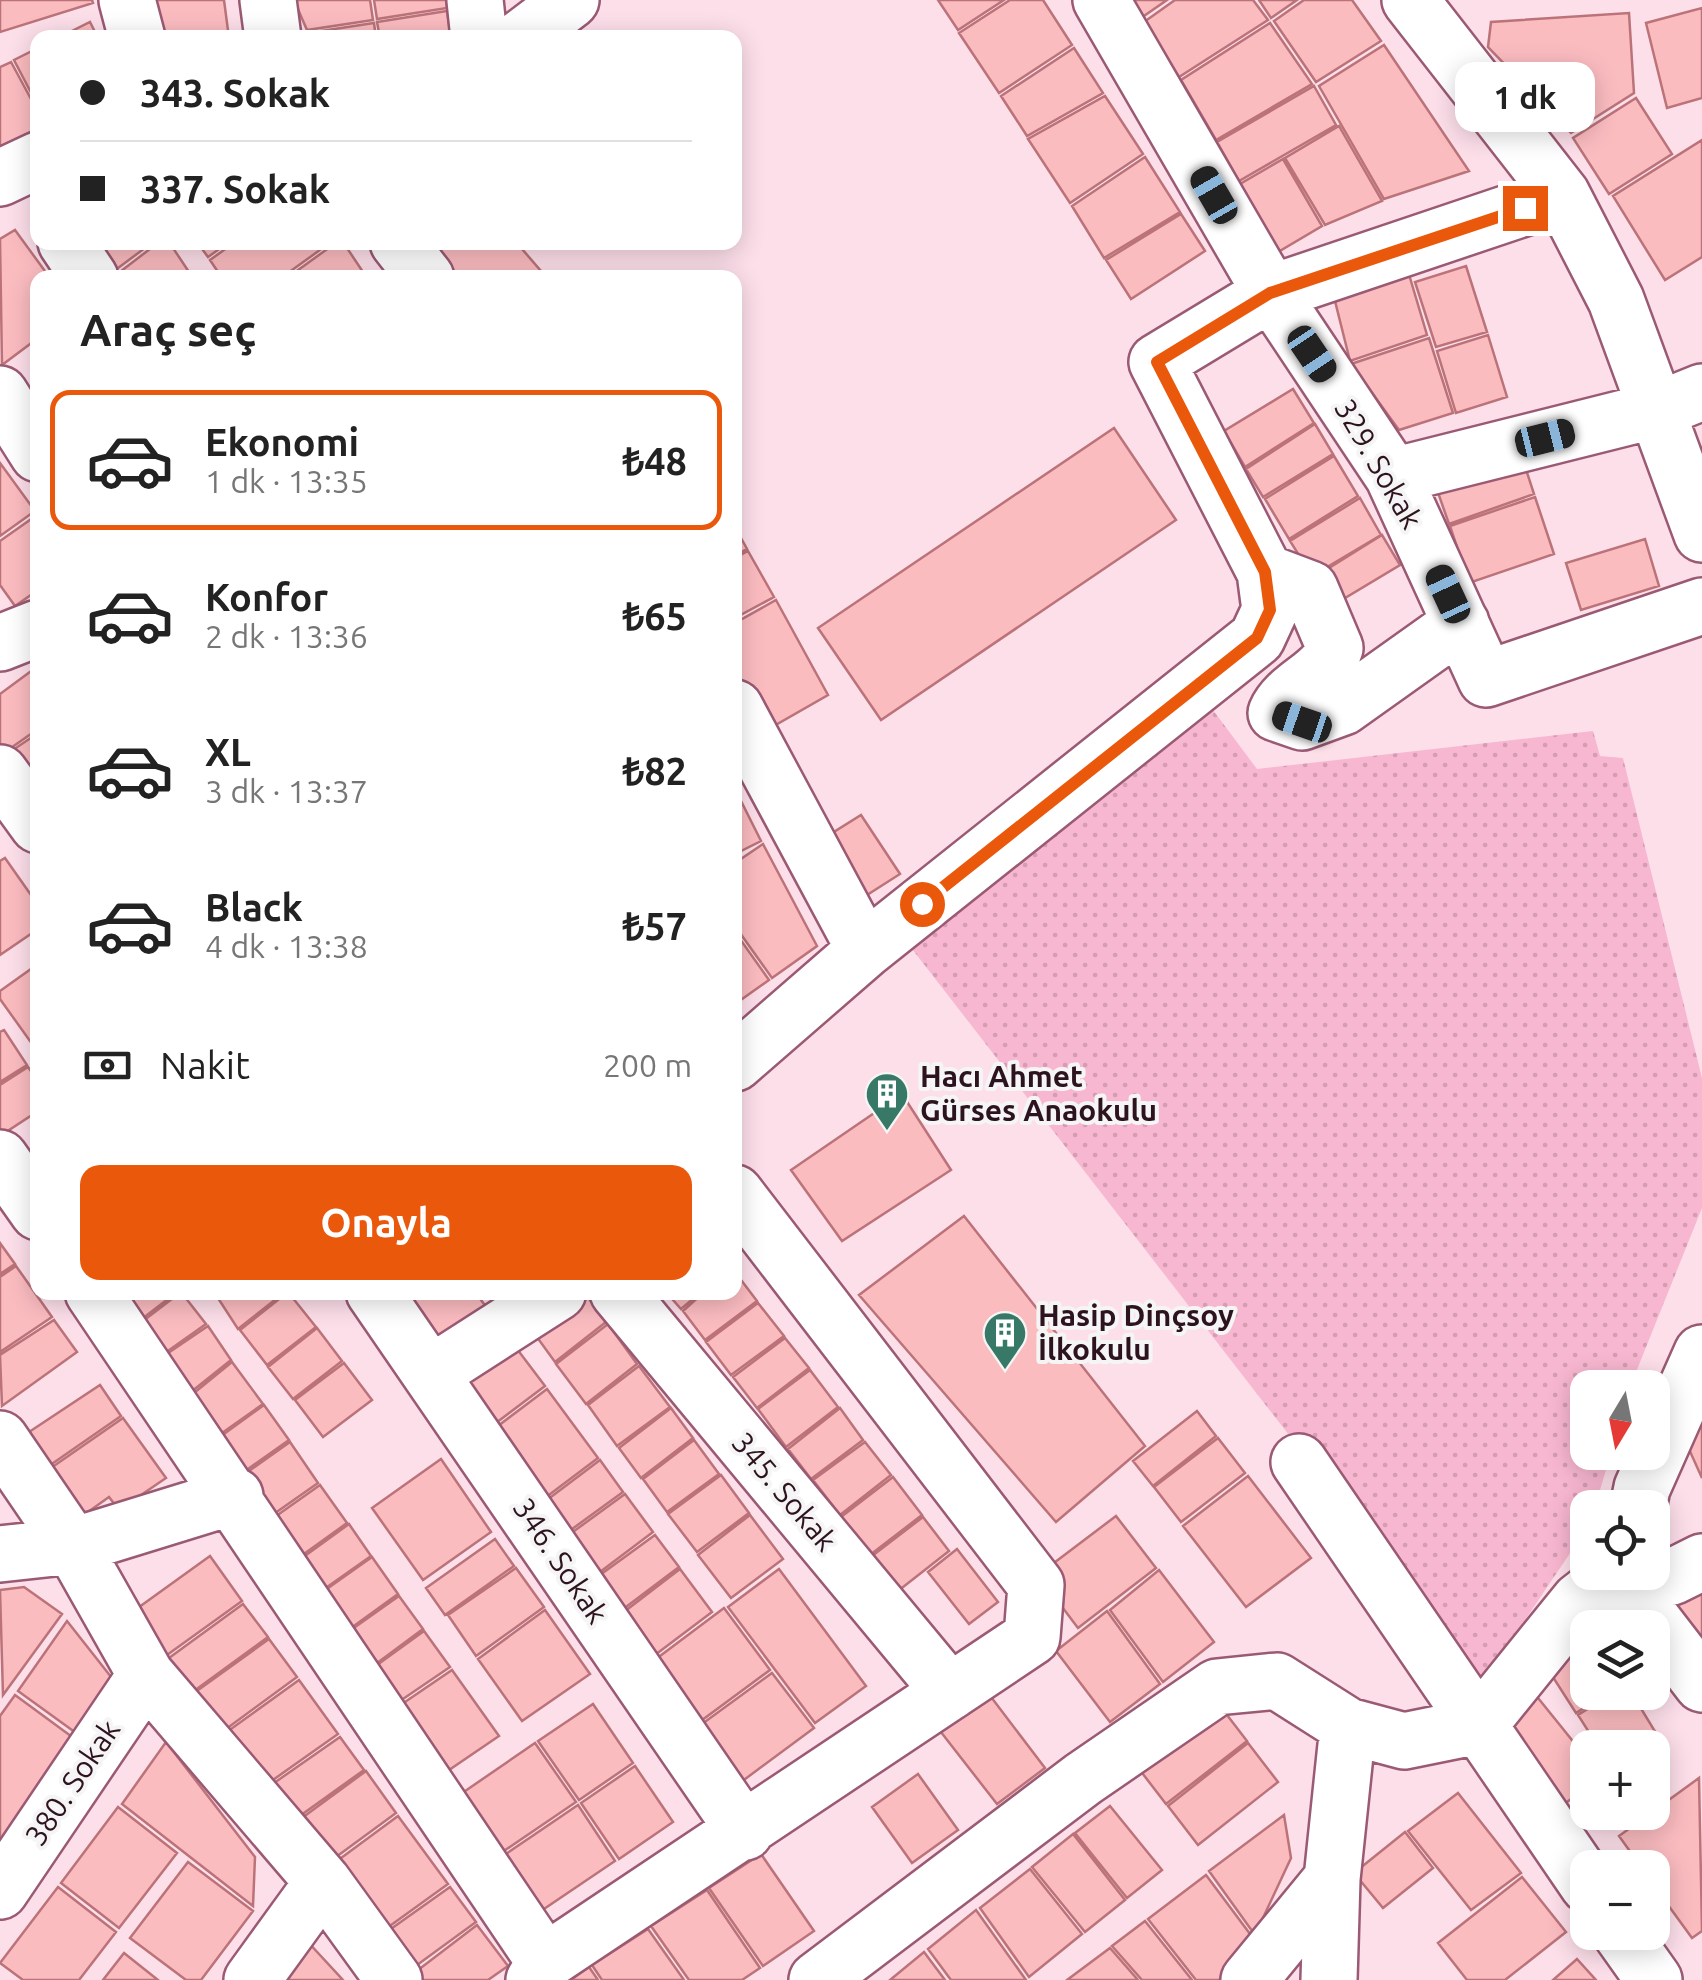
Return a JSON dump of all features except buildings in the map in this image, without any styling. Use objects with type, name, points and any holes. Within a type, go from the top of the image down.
[{"type":"street","points":[[127,0],[136,30]]},
{"type":"street","points":[[268,0],[272,30]]},
{"type":"street","points":[[475,0],[478,30]]},
{"type":"street","points":[[532,30],[572,0]]},
{"type":"street","name":"329. Sokak","points":[[1101,0],[1270,293],[1393,476],[1486,679],[1702,606]]},
{"type":"street","points":[[1410,0],[1562,195],[1616,300],[1681,401],[1702,534]]},
{"type":"street","points":[[742,1053],[1257,638],[1270,610],[1265,572],[1157,362],[1270,293],[1562,195]]},
{"type":"street","points":[[404,250],[420,270]]},
{"type":"street","points":[[0,394],[30,441]]},
{"type":"street","points":[[1393,476],[1681,401]]},
{"type":"street","points":[[1265,572],[1310,590],[1335,648],[1332,660],[1282,698],[1276,712],[1302,722],[1343,707],[1461,623]]},
{"type":"street","points":[[742,721],[866,950]]},
{"type":"street","points":[[0,773],[30,814]]},
{"type":"street","points":[[0,1158],[30,1201]]},
{"type":"street","points":[[99,1300],[234,1496],[540,1971],[1032,1637],[1036,1585],[742,1202]]},
{"type":"street","name":"346. Sokak","points":[[380,1300],[745,1832]]},
{"type":"street","points":[[432,1372],[545,1300]]},
{"type":"street","name":"345. Sokak","points":[[625,1300],[950,1692]]},
{"type":"street","points":[[1645,1490],[1702,1353]]},
{"type":"street","points":[[0,1439],[74,1546],[146,1675],[323,1882],[394,1980]]},
{"type":"street","points":[[1299,1462],[1570,1859]]},
{"type":"street","points":[[0,1554],[74,1546],[234,1496]]},
{"type":"street","points":[[1670,1576],[1702,1562]]},
{"type":"street","points":[[817,1980],[1083,1778],[1217,1687],[1277,1681],[1348,1726],[1404,1741],[1478,1726],[1580,1601],[1594,1590]]},
{"type":"street","points":[[1630,1590],[1702,1684]]},
{"type":"street","name":"380. Sokak","points":[[0,1891],[146,1675]]},
{"type":"street","points":[[1329,1980],[1332,1879],[1348,1726]]},
{"type":"street","points":[[1249,1980],[1332,1879]]},
{"type":"street","points":[[252,1980],[323,1882]]},
{"type":"street","points":[[1633,1950],[1654,1980]]},
{"type":"shaded area","points":[[1195,686],[1257,769],[1593,731],[1600,756],[1623,758],[1702,1078],[1702,1208],[1637,1370],[1570,1370],[1570,1470],[1606,1470],[1600,1490],[1570,1490],[1570,1553],[1482,1684],[909,945]]},
{"type":"place","name":"Hacı Ahmet Gürses Anaokulu","points":[[887,1132]]},
{"type":"place","name":"Hasip Dinçsoy İlkokulu","points":[[1005,1371]]},
{"type":"route","points":[[922,904],[1257,638],[1270,610],[1265,572],[1157,362],[1270,293],[1525,208]]}]
